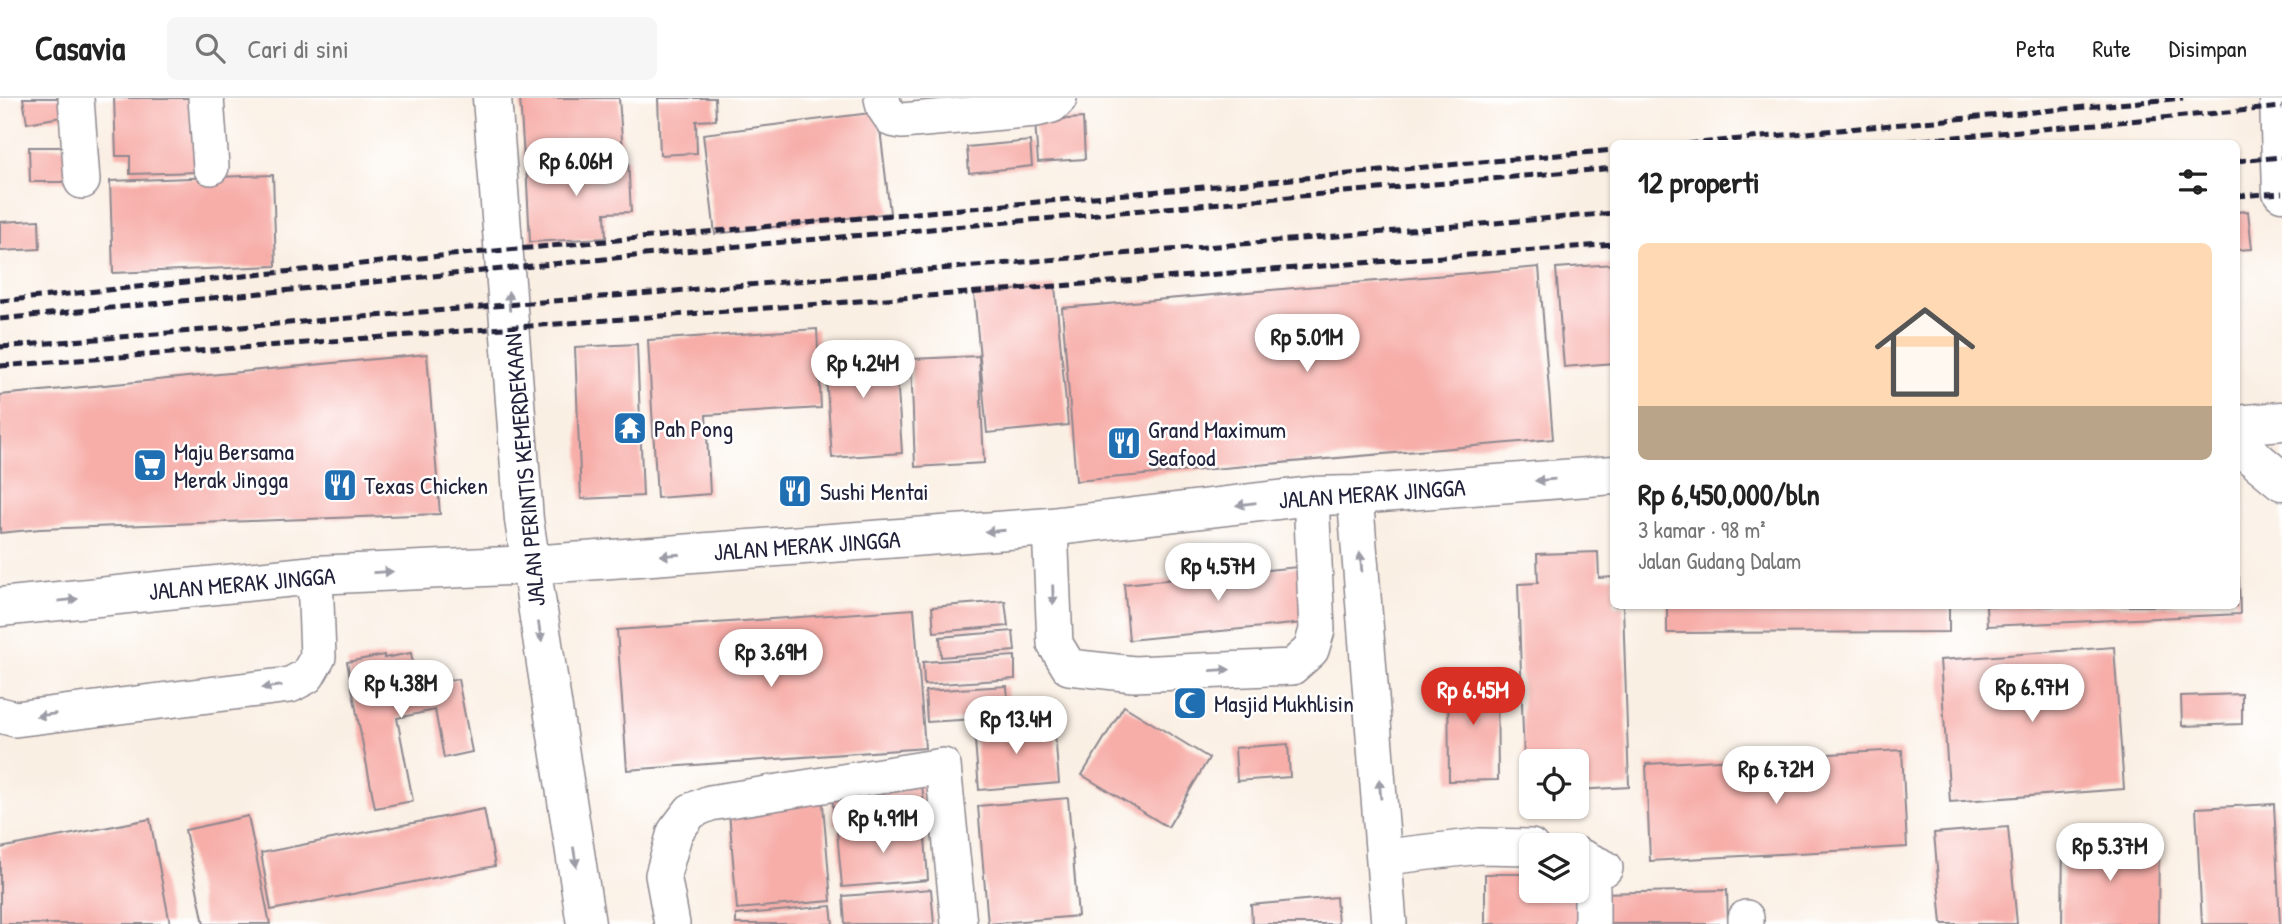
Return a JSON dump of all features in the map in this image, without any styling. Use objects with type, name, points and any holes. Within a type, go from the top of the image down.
[{"type":"main road","name":"JALAN PERINTIS KEMERDEKAAN","points":[[492,98],[524,520],[586,924]]},
{"type":"main road","points":[[2279,98],[2282,192]]},
{"type":"main road","points":[[2240,425],[2282,421]]},
{"type":"main road","points":[[2240,446],[2282,481]]},
{"type":"main road","name":"JALAN MERAK JINGGA","points":[[0,607],[315,575],[530,565],[1051,527],[1311,496],[1610,475]]},
{"type":"street","points":[[76,98],[82,181]]},
{"type":"street","points":[[206,98],[211,167]]},
{"type":"street","points":[[882,98],[892,119],[902,121],[1036,109],[1052,105],[1059,98]]},
{"type":"street","points":[[1355,495],[1389,924]]},
{"type":"street","points":[[1051,527],[1055,644],[1069,667],[1134,674],[1292,667],[1311,650],[1317,630],[1311,496]]},
{"type":"street","points":[[0,715],[15,719],[290,685],[307,676],[318,657],[315,575]]},
{"type":"street","points":[[672,924],[663,875],[675,832],[691,811],[710,803],[943,766],[959,924]]},
{"type":"street","points":[[1385,857],[1480,846],[1519,847]]},
{"type":"street","points":[[1591,871],[1592,924]]},
{"type":"building","points":[[23,98],[65,98],[67,116],[27,123]]},
{"type":"building","points":[[114,98],[195,98],[198,172],[130,174],[130,156],[116,156]]},
{"type":"building","points":[[520,98],[619,98],[623,152],[524,159]]},
{"type":"building","points":[[658,98],[715,98],[716,120],[696,121],[697,153],[660,155]]},
{"type":"building","points":[[878,112],[890,213],[715,234],[703,134]]},
{"type":"building","points":[[1083,118],[1085,159],[1038,162],[1035,121]]},
{"type":"building","points":[[1030,141],[1032,166],[969,173],[967,147]]},
{"type":"building","points":[[29,147],[67,147],[68,182],[30,182]]},
{"type":"building","points":[[628,159],[631,212],[605,213],[606,238],[530,242],[526,164]]},
{"type":"building","points":[[273,175],[276,266],[113,273],[110,181]]},
{"type":"building","points":[[2248,211],[2252,249],[2240,250],[2240,212]]},
{"type":"building","points":[[39,220],[40,249],[0,251],[0,222]]},
{"type":"building","points":[[1610,264],[1610,363],[1564,367],[1556,268]]},
{"type":"building","points":[[1539,267],[1553,439],[1076,481],[1062,308]]},
{"type":"building","points":[[1055,286],[1068,425],[987,433],[974,294]]},
{"type":"building","points":[[817,329],[821,408],[706,415],[710,494],[657,498],[648,340]]},
{"type":"building","points":[[895,342],[902,453],[832,458],[824,347]]},
{"type":"building","points":[[637,344],[643,496],[581,499],[575,347]]},
{"type":"building","points":[[427,354],[440,514],[40,529],[0,533],[0,395]]},
{"type":"building","points":[[979,356],[984,463],[915,467],[911,359]]},
{"type":"building","points":[[1598,552],[1599,578],[1610,577],[1610,609],[1623,609],[1629,787],[1589,789],[1589,749],[1524,749],[1518,584],[1538,583],[1537,554]]},
{"type":"building","points":[[1308,566],[1313,622],[1129,640],[1124,584]]},
{"type":"building","points":[[1005,601],[1008,626],[934,632],[932,607]]},
{"type":"building","points":[[914,609],[925,748],[627,770],[617,630]]},
{"type":"building","points":[[1667,609],[1949,609],[1949,632],[1667,633]]},
{"type":"building","points":[[1986,609],[2240,609],[2240,614],[1987,626]]},
{"type":"building","points":[[1013,631],[1015,651],[941,657],[940,637]]},
{"type":"building","points":[[2114,647],[2124,789],[1950,802],[1940,660]]},
{"type":"building","points":[[411,653],[417,687],[458,679],[472,752],[444,758],[435,710],[397,718],[413,801],[375,808],[347,662]]},
{"type":"building","points":[[1015,656],[1015,679],[924,685],[923,662]]},
{"type":"building","points":[[1497,673],[1498,780],[1449,781],[1448,674]]},
{"type":"building","points":[[1007,686],[1009,717],[927,722],[925,691]]},
{"type":"building","points":[[2242,694],[2242,724],[2182,726],[2181,696]]},
{"type":"building","points":[[1124,706],[1209,758],[1168,827],[1082,775]]},
{"type":"building","points":[[1054,721],[1059,783],[979,790],[974,728]]},
{"type":"building","points":[[1288,744],[1290,777],[1237,781],[1235,748]]},
{"type":"building","points":[[1902,750],[1907,847],[1650,861],[1646,764]]},
{"type":"building","points":[[922,783],[925,817],[834,824],[832,791]]},
{"type":"building","points":[[822,792],[831,901],[737,909],[728,800]]},
{"type":"building","points":[[1068,798],[1078,916],[988,924],[978,806]]},
{"type":"building","points":[[2274,804],[2280,924],[2202,924],[2196,808]]},
{"type":"building","points":[[484,809],[495,866],[271,910],[261,853]]},
{"type":"building","points":[[248,816],[270,924],[204,924],[185,830]]},
{"type":"building","points":[[150,819],[170,924],[0,924],[0,848]]},
{"type":"building","points":[[924,823],[928,880],[842,887],[837,831]]},
{"type":"building","points":[[2008,827],[2017,924],[1942,924],[1934,833]]},
{"type":"building","points":[[2063,841],[2159,842],[2158,924],[2062,924]]},
{"type":"building","points":[[1485,874],[1519,874],[1519,903],[1581,903],[1581,924],[1485,924]]},
{"type":"building","points":[[931,889],[934,924],[845,924],[843,896]]},
{"type":"building","points":[[1727,890],[1728,924],[1601,924],[1600,893]]},
{"type":"building","points":[[1336,897],[1338,924],[1252,924],[1251,905]]},
{"type":"building","points":[[831,906],[833,924],[736,924],[736,915]]},
{"type":"railway","points":[[1730,140],[2183,98]]},
{"type":"railway","points":[[1922,140],[2282,107]]},
{"type":"railway","points":[[0,301],[440,256],[1610,150]]},
{"type":"railway","points":[[2240,161],[2282,157]]},
{"type":"railway","points":[[0,319],[684,251],[1610,168]]},
{"type":"railway","points":[[2240,196],[2282,193]]},
{"type":"railway","points":[[0,347],[1610,213]]},
{"type":"railway","points":[[0,366],[1610,244]]},
{"type":"place","name":"Pah Pong","points":[[630,428]]},
{"type":"place","name":"Grand Maximum Seafood","points":[[1124,443]]},
{"type":"place","name":"Maju Bersama Merak Jingga","points":[[150,465]]},
{"type":"place","name":"Texas Chicken","points":[[340,485]]},
{"type":"place","name":"Sushi Mentai","points":[[795,491]]},
{"type":"place","name":"Masjid Mukhlisin","points":[[1190,703]]}]
